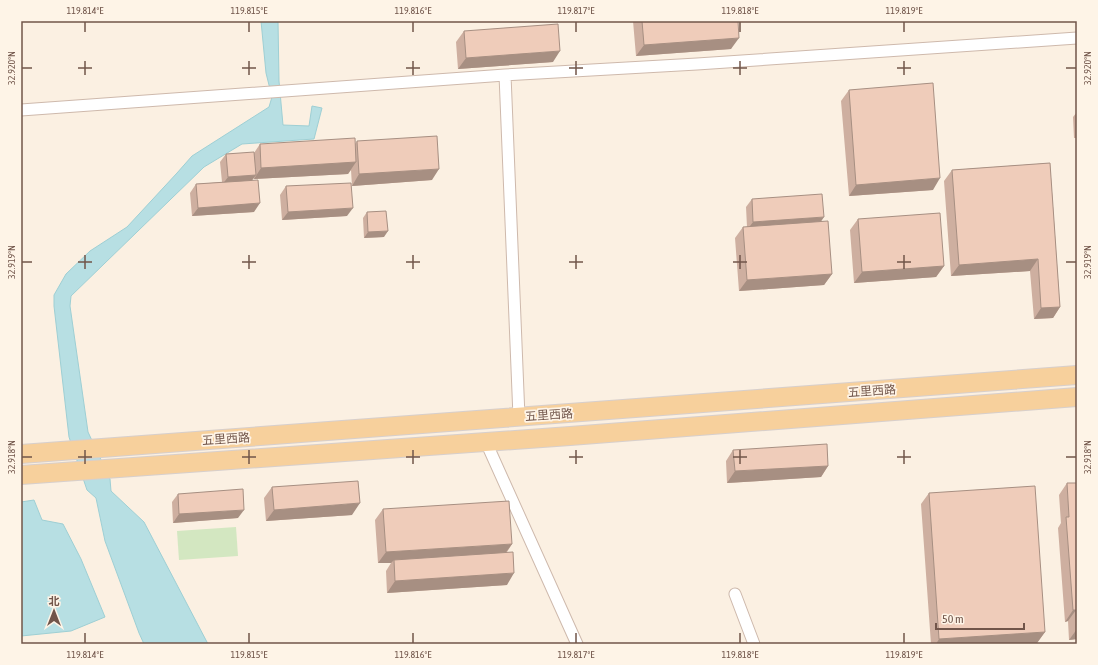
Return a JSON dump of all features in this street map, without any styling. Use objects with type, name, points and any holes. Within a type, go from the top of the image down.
[{"type":"main road","name":"五里西路","points":[[21,454],[1077,375]]},
{"type":"main road","name":"五里西路","points":[[21,475],[486,442],[1077,397]]},
{"type":"street","points":[[21,110],[505,75],[705,64],[1077,38]]},
{"type":"street","points":[[505,75],[519,417]]},
{"type":"street","points":[[486,442],[577,644]]},
{"type":"street","points":[[735,594],[754,644]]},
{"type":"green space","points":[[236,527],[238,556],[179,560],[177,531]]},
{"type":"water","points":[[261,21],[278,21],[279,81],[283,125],[309,126],[312,106],[322,108],[314,139],[242,144],[204,167],[71,296],[70,306],[88,432],[110,479],[111,491],[144,522],[208,644],[144,644],[105,541],[96,498],[87,490],[69,437],[54,295],[66,274],[90,251],[127,227],[192,156],[269,107],[272,97],[266,73]]},
{"type":"water","points":[[34,500],[42,520],[63,524],[81,559],[105,617],[71,631],[21,636],[21,502]]},
{"type":"building","points":[[642,21],[738,21],[739,38],[644,45]]},
{"type":"building","points":[[558,24],[560,51],[466,58],[464,31]]},
{"type":"building","points":[[933,83],[940,178],[856,185],[849,90]]},
{"type":"building","points":[[437,136],[439,169],[359,174],[357,141]]},
{"type":"building","points":[[355,138],[356,162],[261,168],[260,144]]},
{"type":"building","points":[[254,152],[256,175],[228,177],[226,154]]},
{"type":"building","points":[[1050,163],[1060,307],[1041,308],[1038,259],[959,265],[952,170]]},
{"type":"building","points":[[258,180],[260,203],[198,208],[196,184]]},
{"type":"building","points":[[351,183],[353,208],[288,212],[286,186]]},
{"type":"building","points":[[822,194],[824,217],[753,222],[752,199]]},
{"type":"building","points":[[386,211],[388,231],[368,232],[367,212]]},
{"type":"building","points":[[940,213],[944,266],[862,272],[858,219]]},
{"type":"building","points":[[828,221],[832,274],[747,280],[743,227]]},
{"type":"building","points":[[827,444],[828,466],[735,471],[733,450]]},
{"type":"building","points":[[358,481],[360,503],[274,510],[272,487]]},
{"type":"building","points":[[1067,483],[1077,483],[1077,624],[1076,610],[1073,610],[1066,517],[1069,517]]},
{"type":"building","points":[[1035,486],[1045,632],[939,639],[929,493]]},
{"type":"building","points":[[243,489],[244,510],[179,514],[178,494]]},
{"type":"building","points":[[509,501],[512,544],[386,552],[383,509]]},
{"type":"building","points":[[513,552],[514,573],[395,581],[394,560]]}]
